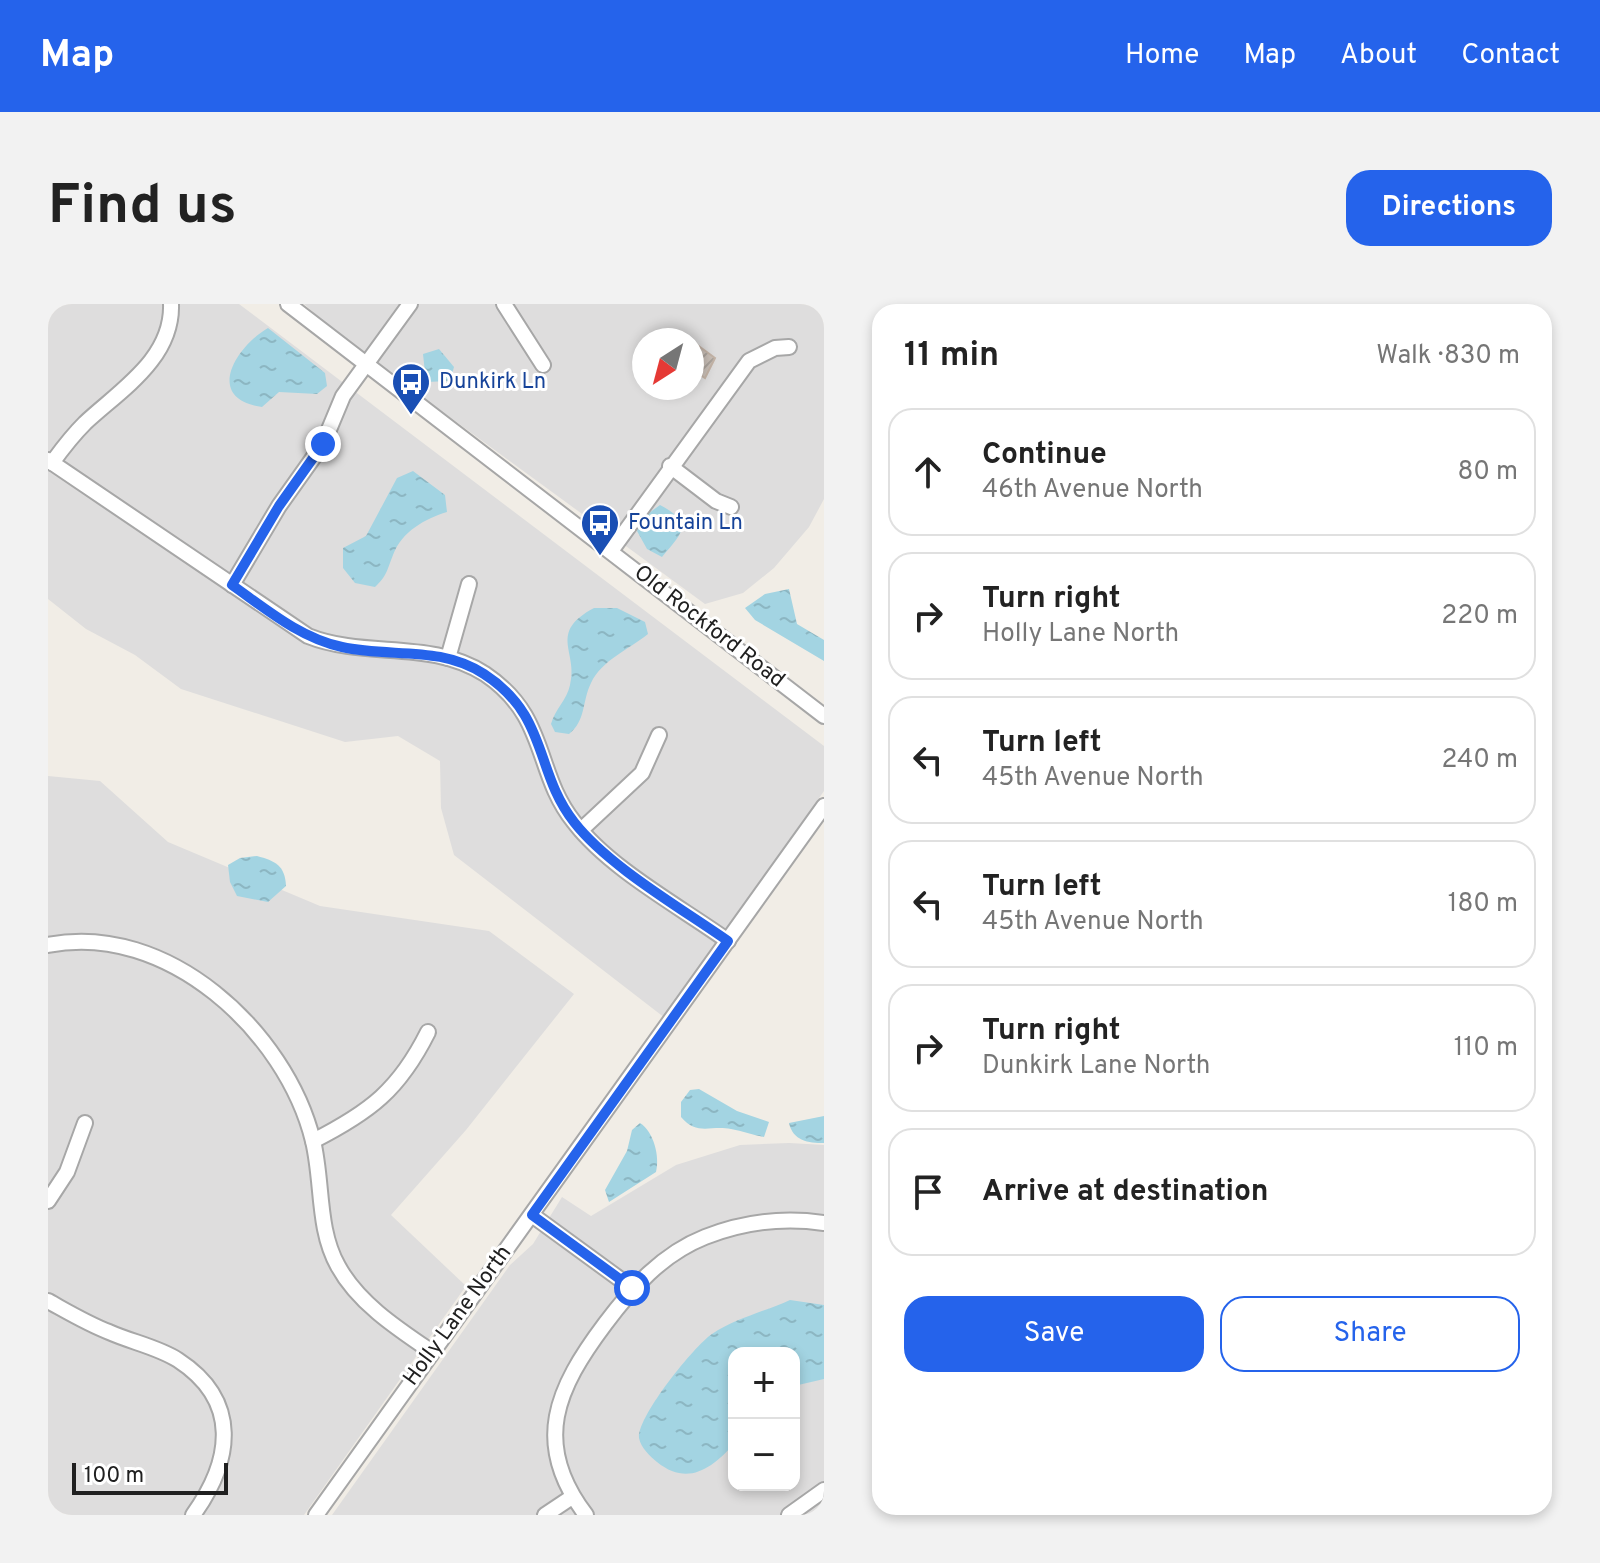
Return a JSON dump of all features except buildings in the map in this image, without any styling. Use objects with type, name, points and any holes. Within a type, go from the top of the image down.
[{"type":"street","points":[[171,304],[169,322],[143,371],[125,391],[87,421],[50,461],[291,626],[326,643],[448,658],[484,674],[522,708],[535,730],[560,800],[581,830],[604,853],[728,941]]},
{"type":"street","name":"Old Rockford Road","points":[[288,304],[824,716]]},
{"type":"street","points":[[232,585],[279,506],[307,470],[343,396],[410,304]]},
{"type":"street","points":[[504,304],[543,365]]},
{"type":"street","points":[[611,551],[749,361],[775,348],[789,347]]},
{"type":"street","points":[[670,466],[716,501],[731,507]]},
{"type":"street","points":[[448,658],[469,584]]},
{"type":"street","points":[[581,830],[642,773],[659,735]]},
{"type":"street","name":"Holly Lane North","points":[[316,1515],[824,806]]},
{"type":"street","points":[[48,945],[101,941],[128,947],[186,974],[223,1000],[258,1035],[283,1071],[304,1111],[313,1141],[327,1239],[338,1267],[358,1293],[380,1314],[432,1352]]},
{"type":"street","points":[[313,1141],[379,1103],[401,1079],[428,1032]]},
{"type":"street","points":[[48,1201],[67,1172],[85,1123]]},
{"type":"street","points":[[532,1215],[632,1288]]},
{"type":"street","points":[[586,1515],[572,1497],[558,1464],[555,1442],[559,1398],[579,1359],[632,1288],[678,1251],[729,1229],[784,1220],[824,1223]]},
{"type":"street","points":[[48,1301],[107,1332],[176,1358],[195,1373],[214,1396],[224,1425],[225,1453],[214,1486],[193,1515]]},
{"type":"street","points":[[789,1515],[824,1490]]},
{"type":"street","points":[[545,1515],[572,1497]]},
{"type":"shaded area","points":[[48,304],[239,304],[824,746],[824,791],[665,1018],[454,855],[441,808],[440,761],[398,736],[345,742],[181,689],[135,655],[86,629],[48,599]]},
{"type":"shaded area","points":[[304,304],[824,304],[824,499],[809,527],[774,568],[743,593],[705,604],[346,341]]},
{"type":"shaded area","points":[[48,776],[100,781],[168,842],[320,906],[489,931],[574,994],[466,1130],[391,1215],[466,1286],[304,1515],[48,1515]]},
{"type":"shaded area","points":[[740,1145],[824,1145],[824,1515],[332,1515],[510,1265],[533,1244],[562,1197],[591,1216],[676,1165]]},
{"type":"water","points":[[268,328],[325,373],[327,386],[317,394],[279,392],[262,407],[244,402],[234,394],[230,383],[236,359]]},
{"type":"water","points":[[439,349],[454,367],[450,381],[426,382],[423,354]]},
{"type":"water","points":[[413,471],[445,495],[447,512],[423,522],[402,539],[384,576],[375,587],[355,583],[343,568],[343,548],[366,536],[397,478]]},
{"type":"water","points":[[660,505],[678,517],[682,528],[662,557],[647,549],[637,531],[645,516]]},
{"type":"water","points":[[789,589],[797,624],[824,640],[824,661],[755,620],[745,608],[765,594]]},
{"type":"water","points":[[594,608],[617,608],[645,622],[648,634],[596,675],[574,729],[569,734],[555,732],[551,724],[564,700],[572,673],[568,635],[580,617]]},
{"type":"water","points":[[257,856],[278,865],[284,873],[286,886],[268,902],[237,896],[230,882],[228,865],[240,858]]},
{"type":"water","points":[[699,1089],[737,1111],[769,1122],[764,1137],[731,1129],[698,1128],[687,1123],[681,1117],[681,1102],[690,1090]]},
{"type":"water","points":[[824,1116],[824,1143],[802,1140],[794,1134],[789,1123]]},
{"type":"water","points":[[640,1123],[655,1145],[656,1172],[609,1202],[605,1190],[627,1151],[632,1130]]},
{"type":"water","points":[[790,1300],[824,1305],[824,1379],[800,1385],[800,1347],[728,1347],[728,1450],[699,1471],[689,1474],[668,1469],[649,1454],[639,1438],[647,1415],[680,1367],[704,1341],[740,1320]]},
{"type":"place","name":"Dunkirk Ln","points":[[411,416]]},
{"type":"place","name":"Fountain Ln","points":[[600,557]]},
{"type":"route","points":[[323,444],[279,506],[232,585],[291,626],[326,643],[365,651],[412,651],[438,655],[462,662],[484,674],[522,708],[535,730],[560,800],[587,838],[728,941],[532,1215],[632,1288]]}]
